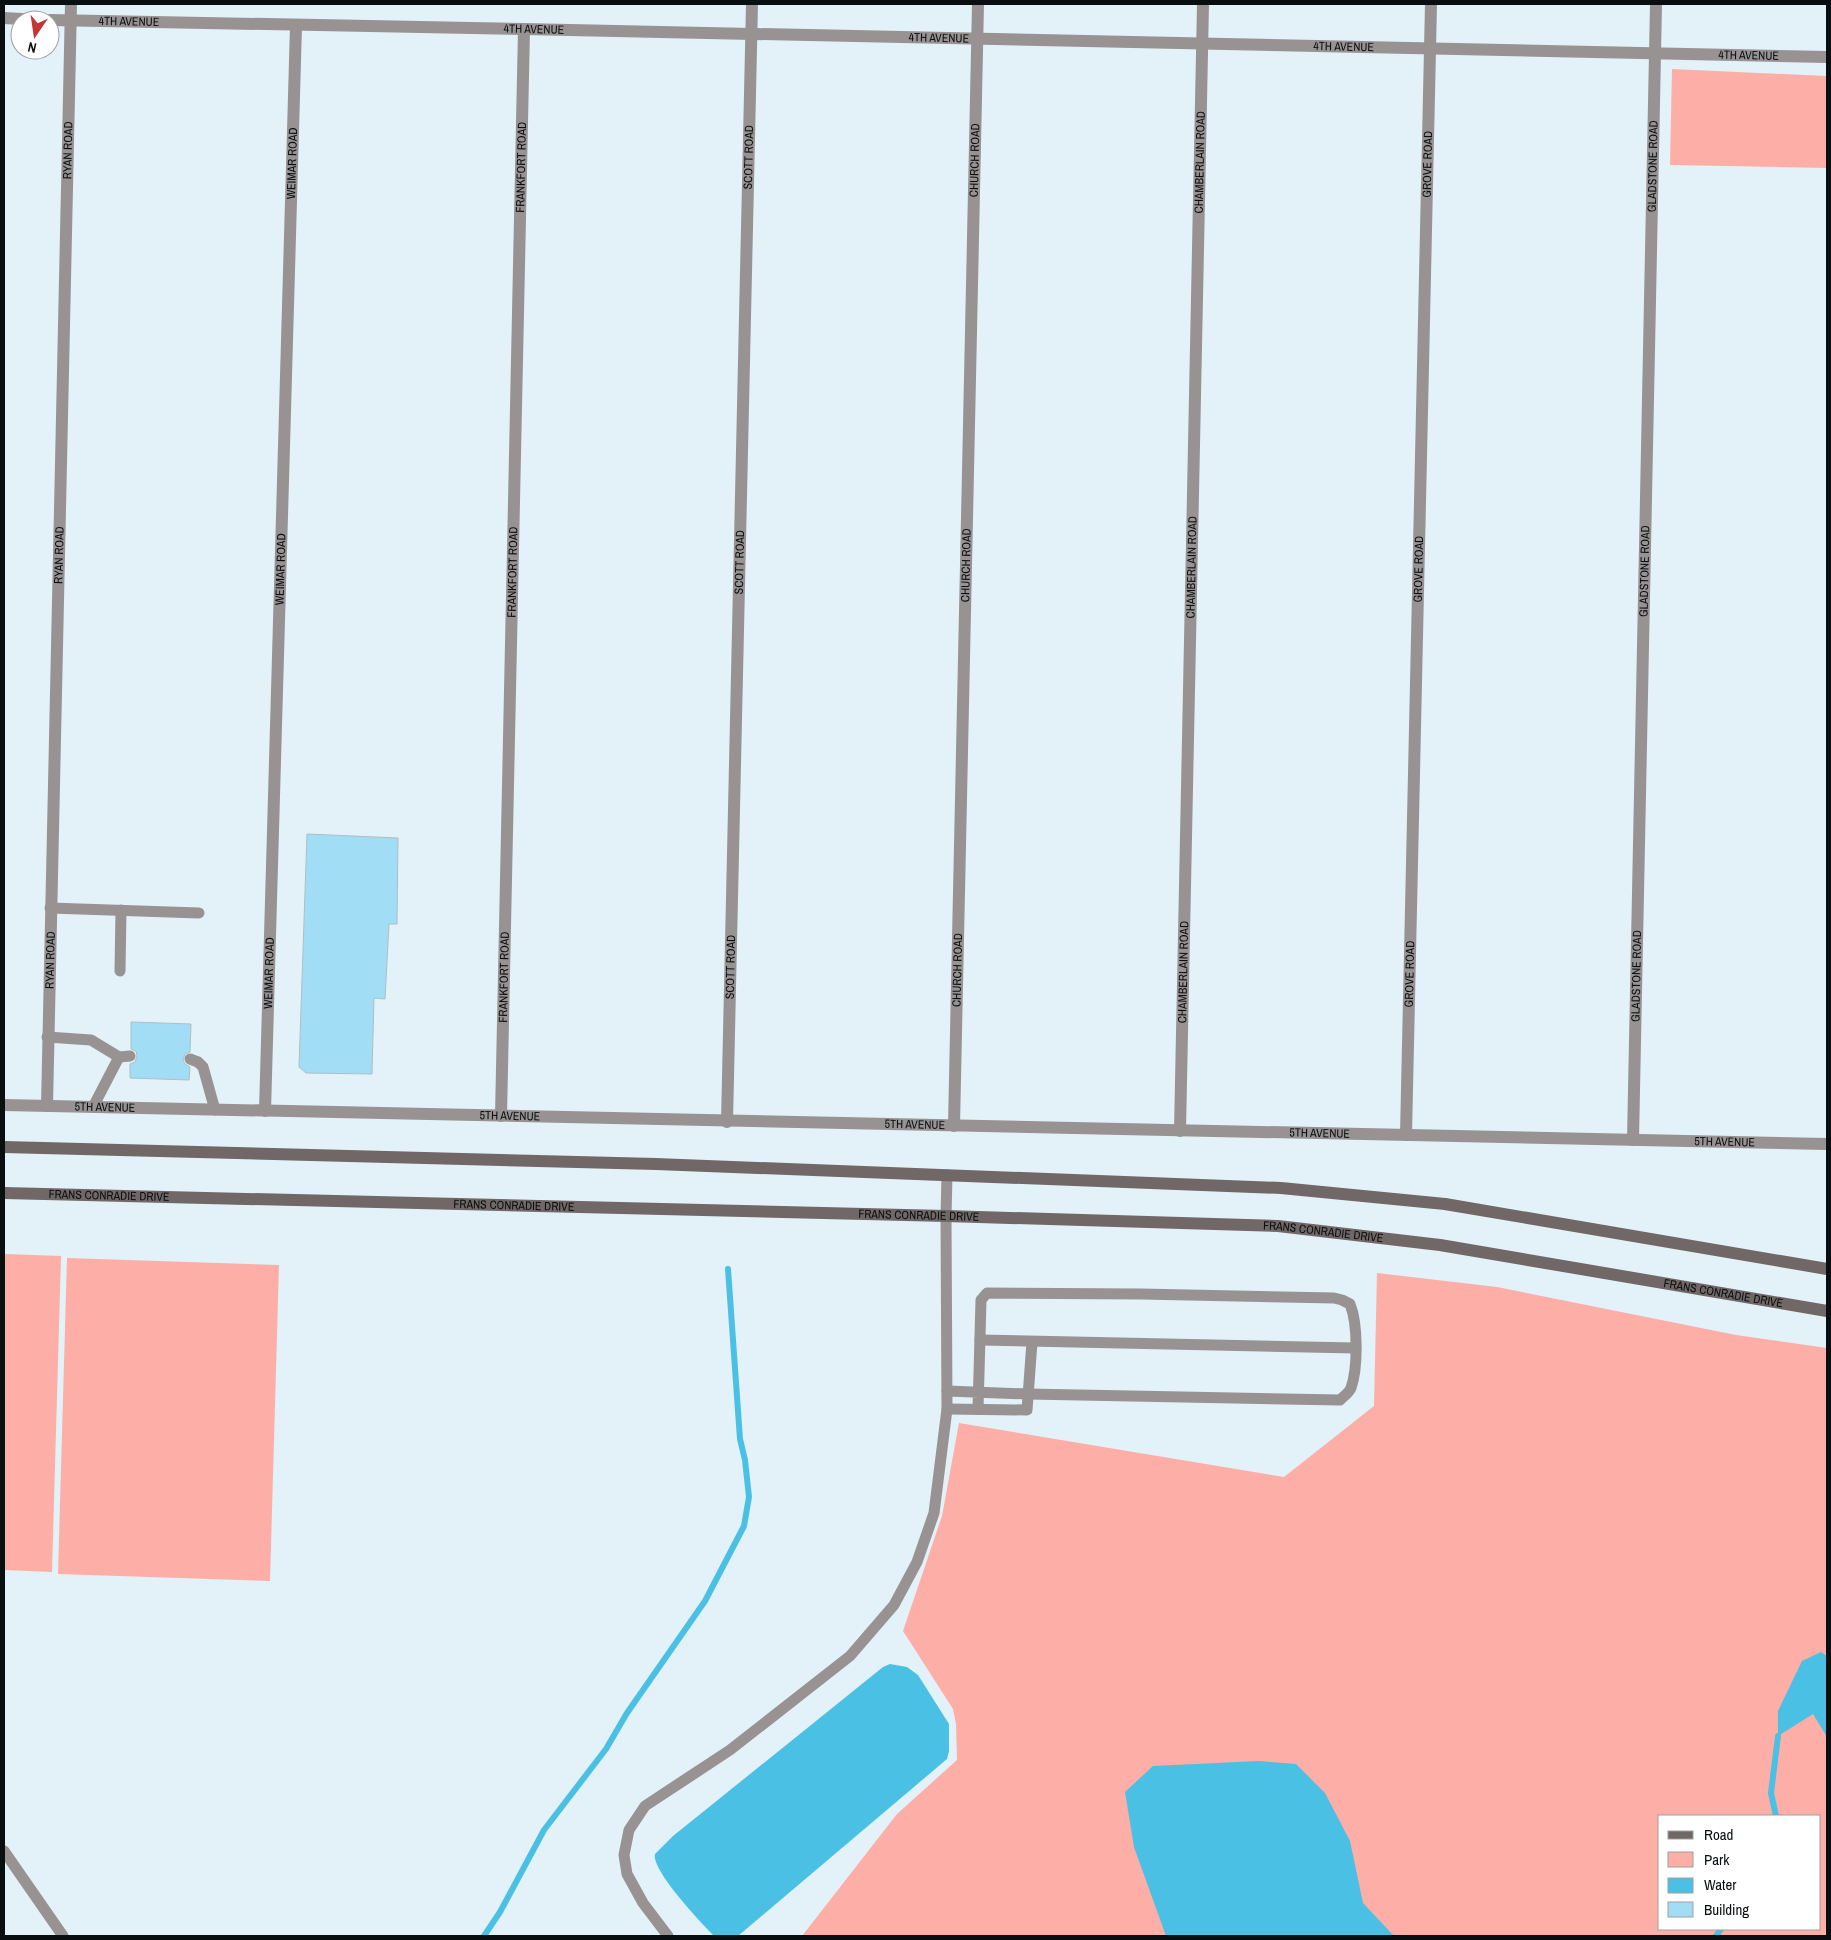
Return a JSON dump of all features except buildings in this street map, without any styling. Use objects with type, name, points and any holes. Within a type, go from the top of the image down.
[{"type":"main road","points":[[4,1147],[656,1164],[1281,1188],[1445,1204],[1827,1268]]},
{"type":"main road","name":"FRANS CONRADIE DRIVE","points":[[4,1193],[1278,1226],[1440,1245],[1827,1311]]},
{"type":"street","name":"RYAN ROAD","points":[[47,1106],[47,1037],[71,4]]},
{"type":"street","name":"SCOTT ROAD","points":[[727,1122],[752,4]]},
{"type":"street","name":"CHURCH ROAD","points":[[954,1126],[978,4]]},
{"type":"street","name":"CHAMBERLAIN ROAD","points":[[1180,1130],[1203,4]]},
{"type":"street","name":"GROVE ROAD","points":[[1406,1135],[1431,4]]},
{"type":"street","name":"GLADSTONE ROAD","points":[[1633,1140],[1656,4]]},
{"type":"street","name":"4TH AVENUE","points":[[60,20],[1827,57]]},
{"type":"street","name":"WEIMAR ROAD","points":[[265,1111],[296,26]]},
{"type":"street","name":"FRANKFORT ROAD","points":[[501,1116],[524,29]]},
{"type":"street","name":"5TH AVENUE","points":[[4,1105],[727,1122],[1827,1144]]},
{"type":"lane","points":[[50,908],[199,913]]},
{"type":"lane","points":[[120,971],[121,910]]},
{"type":"lane","points":[[47,1037],[90,1040],[125,1056],[93,1107]]},
{"type":"lane","points":[[190,1059],[198,1062],[202,1067],[215,1110]]},
{"type":"lane","points":[[668,1936],[643,1903],[627,1874],[624,1855],[629,1830],[645,1806],[730,1750],[850,1656],[894,1605],[917,1562],[934,1513],[947,1409],[947,1175]]},
{"type":"lane","points":[[946,1391],[978,1392],[1028,1394],[1340,1400],[1350,1390],[1354,1373],[1354,1315],[1350,1304],[1342,1300],[1160,1294],[987,1293],[981,1300],[978,1392],[978,1409]]},
{"type":"lane","points":[[980,1340],[1355,1348]]},
{"type":"lane","points":[[947,1409],[1027,1410],[1032,1342]]},
{"type":"lane","points":[[4,1851],[63,1936]]},
{"type":"green space","points":[[1672,69],[1827,76],[1827,168],[1670,165]]},
{"type":"green space","points":[[4,1254],[61,1256],[52,1572],[4,1570]]},
{"type":"green space","points":[[67,1258],[279,1265],[270,1581],[58,1574]]},
{"type":"green space","points":[[1377,1273],[1497,1287],[1736,1335],[1827,1348],[1827,1936],[802,1936],[897,1814],[957,1760],[956,1724],[953,1709],[903,1631],[942,1516],[959,1423],[1284,1477],[1374,1406]]},
{"type":"water","points":[[1821,1652],[1827,1656],[1827,1737],[1813,1714],[1778,1736],[1778,1711],[1802,1661]]},
{"type":"water","points":[[890,1664],[907,1667],[918,1675],[949,1724],[949,1751],[947,1759],[738,1936],[714,1936],[668,1884],[656,1862],[655,1854],[673,1836],[883,1667]]},
{"type":"water","points":[[1258,1761],[1296,1764],[1325,1793],[1350,1841],[1363,1903],[1394,1936],[1166,1936],[1134,1847],[1125,1792],[1153,1766]]},
{"type":"waterway","points":[[484,1936],[500,1912],[544,1830],[606,1749],[627,1713],[705,1601],[744,1526],[749,1497],[745,1460],[740,1439],[728,1269]]},
{"type":"waterway","points":[[1776,1815],[1771,1793],[1778,1736]]},
{"type":"waterway","points":[[1716,1936],[1720,1930]]}]
